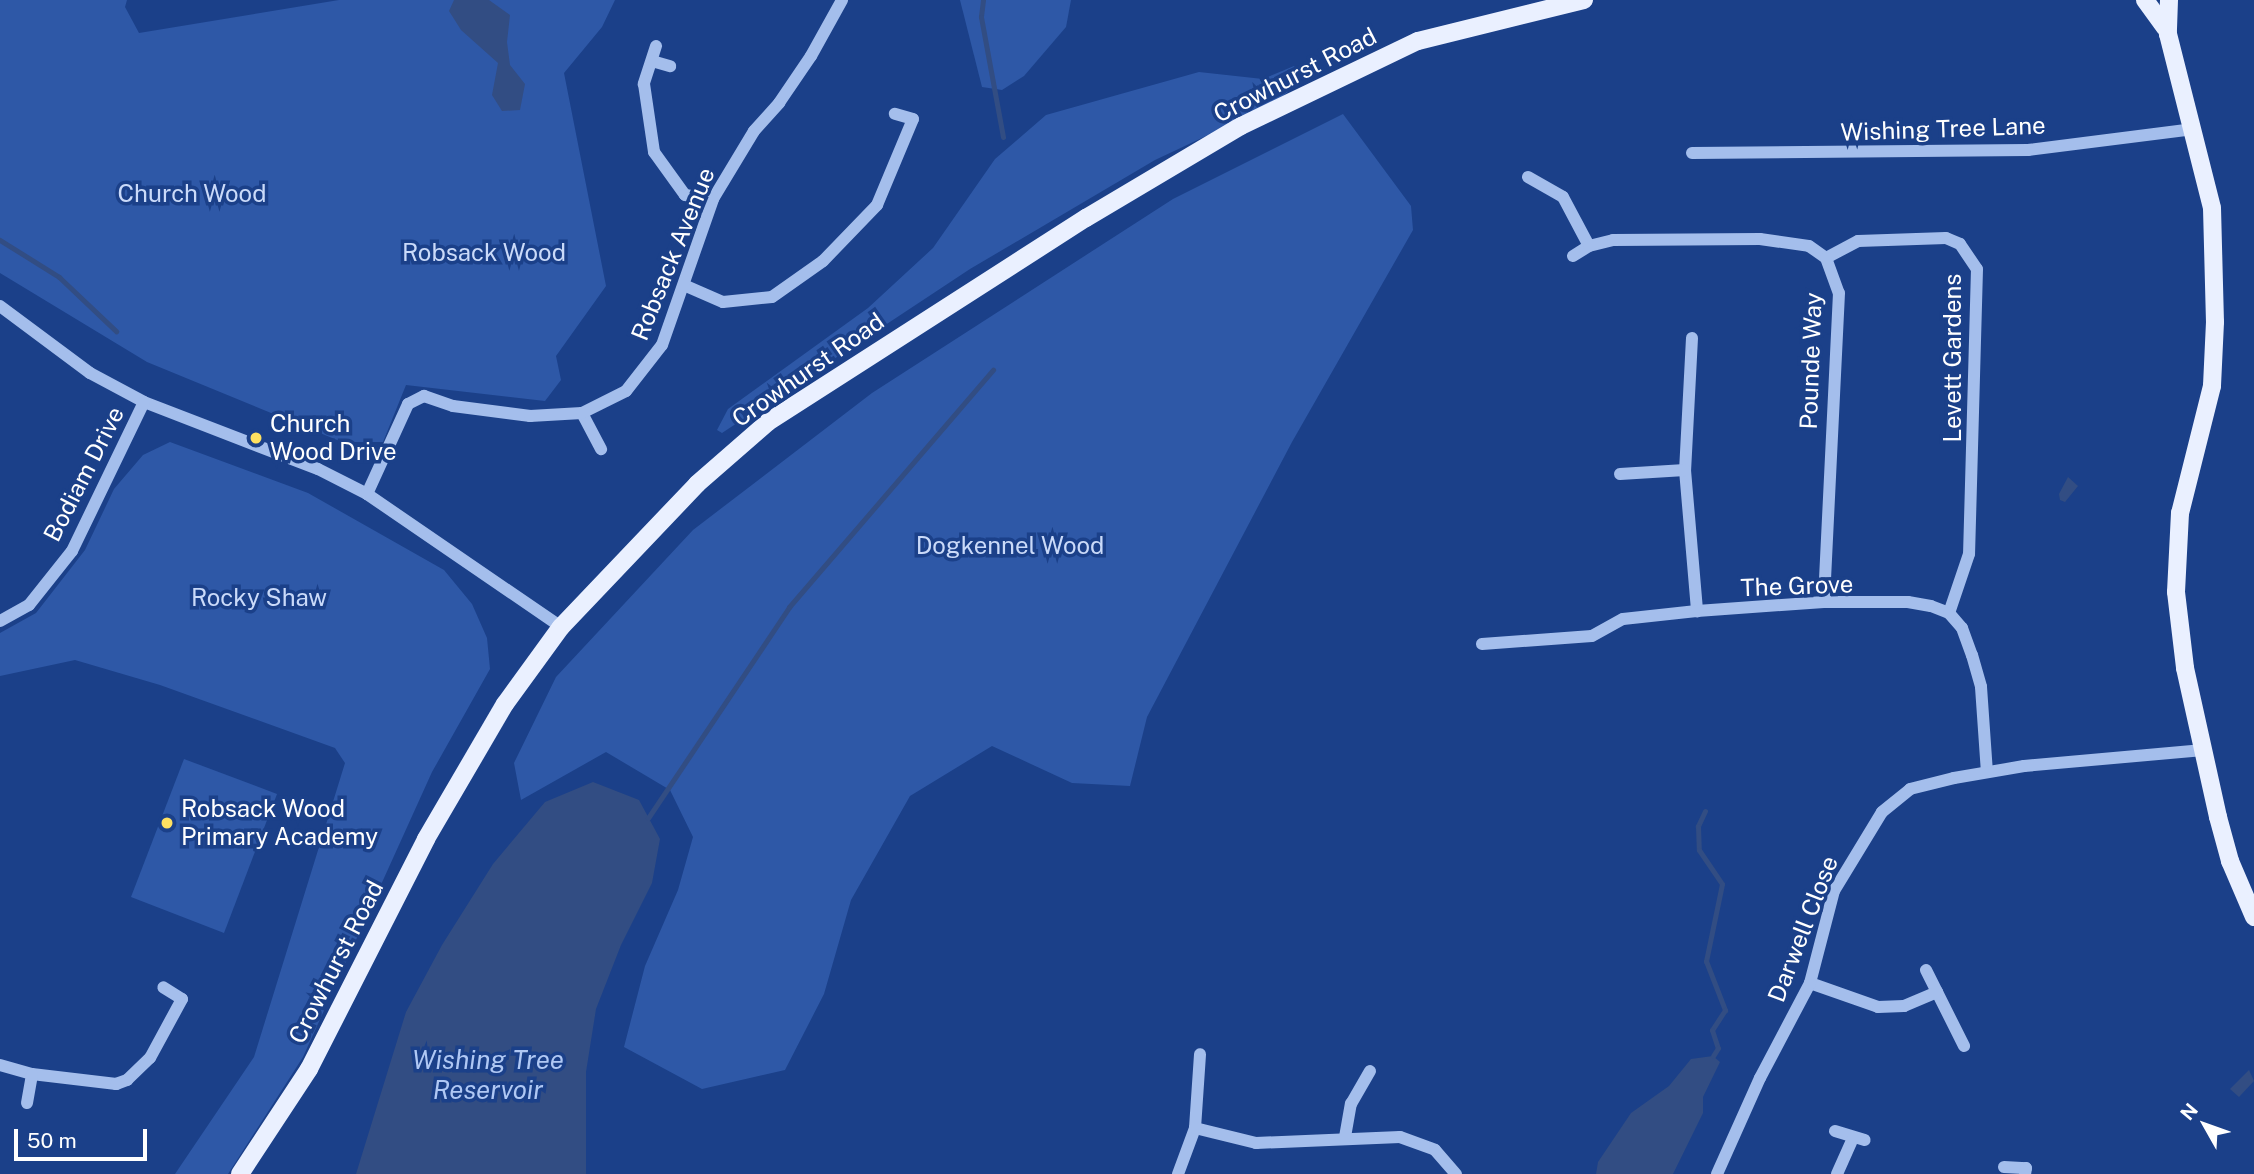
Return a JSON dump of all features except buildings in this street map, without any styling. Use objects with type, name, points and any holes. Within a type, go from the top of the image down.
[{"type":"main road","name":"Crowhurst Road","points":[[240,1174],[309,1069],[468,763],[561,627],[697,484],[768,422],[1086,218],[1241,127],[1418,41],[1584,0]]},
{"type":"main road","points":[[2145,0],[2168,34]]},
{"type":"main road","points":[[2169,0],[2168,34],[2212,208],[2215,322],[2212,387],[2180,513],[2176,592],[2185,668],[2203,750],[2230,861],[2254,917]]},
{"type":"street","name":"Robsack Avenue","points":[[367,494],[408,404],[424,396],[453,406],[530,415],[582,413],[626,391],[662,345],[686,286],[713,199],[754,131],[779,103],[811,56],[842,0]]},
{"type":"street","points":[[656,46],[644,84],[654,152],[685,195],[713,199]]},
{"type":"street","points":[[652,61],[670,66]]},
{"type":"street","points":[[686,286],[723,302],[772,297],[822,261],[877,205],[913,119],[895,114]]},
{"type":"street","name":"Wishing Tree Lane","points":[[1692,152],[2028,150],[2194,129]]},
{"type":"street","points":[[1528,177],[1563,197],[1589,246]]},
{"type":"street","name":"Levett Gardens","points":[[1826,258],[1858,241],[1946,238],[1960,244],[1977,269],[1969,554],[1949,613]]},
{"type":"street","name":"Pounde Way","points":[[1573,256],[1589,246],[1625,240],[1778,240],[1809,246],[1826,258],[1839,293],[1824,602]]},
{"type":"street","points":[[0,306],[90,373],[144,402],[318,469],[367,494],[561,627]]},
{"type":"street","points":[[1692,338],[1685,470],[1697,611]]},
{"type":"street","name":"Bodiam Drive","points":[[0,621],[29,605],[72,551],[144,402]]},
{"type":"street","points":[[582,413],[601,449]]},
{"type":"street","points":[[1620,474],[1685,470]]},
{"type":"street","name":"The Grove","points":[[1482,644],[1592,636],[1623,619],[1824,602],[1908,602],[1949,613]]},
{"type":"street","points":[[1949,613],[1962,628],[1981,687],[1987,772]]},
{"type":"street","name":"Darwell Close","points":[[1717,1174],[1759,1078],[1810,983],[1834,891],[1882,812],[1910,789],[1987,772],[2203,750]]},
{"type":"street","points":[[1926,970],[1964,1046]]},
{"type":"street","points":[[1810,983],[1878,1007],[1904,1006],[1937,992]]},
{"type":"street","points":[[0,1065],[32,1074],[116,1084],[127,1080],[150,1058],[182,999],[163,987]]},
{"type":"street","points":[[1178,1174],[1195,1128],[1200,1054]]},
{"type":"street","points":[[1345,1137],[1351,1104],[1370,1071]]},
{"type":"street","points":[[27,1103],[32,1074]]},
{"type":"street","points":[[1195,1128],[1256,1143],[1345,1137],[1400,1137],[1436,1150],[1456,1174]]},
{"type":"street","points":[[1835,1131],[1859,1139],[1837,1174]]},
{"type":"street","points":[[2004,1167],[2026,1168],[2025,1174]]},
{"type":"green space","name":"Church Wood","points":[[0,0],[127,0],[125,7],[139,33],[339,0],[615,0],[602,27],[564,73],[606,286],[556,356],[561,380],[545,401],[406,385],[383,442],[342,442],[147,362],[0,273]]},
{"type":"green space","points":[[960,0],[1071,0],[1066,27],[1024,76],[1002,90],[982,87]]},
{"type":"green space","points":[[1294,66],[1301,73],[1300,81],[1274,104],[1155,160],[970,269],[722,433],[717,430],[728,409],[868,308],[933,248],[995,159],[1046,115],[1199,72],[1263,79]]},
{"type":"green space","name":"Dogkennel Wood","points":[[1343,114],[1411,206],[1413,230],[1292,442],[1147,717],[1130,786],[1072,783],[992,746],[910,796],[851,900],[824,994],[785,1070],[702,1089],[624,1047],[645,966],[678,890],[693,837],[670,790],[606,752],[521,800],[514,763],[556,677],[693,530],[872,393],[1173,199]]},
{"type":"green space","name":"Rocky Shaw","points":[[170,442],[308,493],[444,570],[472,604],[487,638],[490,669],[432,772],[303,1057],[228,1174],[175,1174],[254,1057],[345,763],[335,748],[160,685],[75,660],[0,676],[0,633],[36,613],[85,550],[114,489],[143,455]]},
{"type":"green space","points":[[184,759],[277,794],[224,933],[131,897]]},
{"type":"water","points":[[454,0],[489,0],[510,15],[507,42],[510,65],[525,84],[520,110],[502,111],[492,95],[498,63],[461,30],[449,11]]},
{"type":"water","points":[[2068,477],[2078,486],[2065,502],[2060,500],[2059,494]]},
{"type":"water","name":"Wishing Tree Reservoir","points":[[593,782],[639,800],[660,839],[652,883],[621,945],[596,1009],[586,1072],[586,1174],[356,1174],[406,1012],[442,945],[493,864],[545,802]]},
{"type":"water","points":[[1713,1056],[1720,1062],[1703,1097],[1703,1113],[1673,1174],[1596,1174],[1598,1162],[1631,1113],[1669,1086],[1691,1059]]},
{"type":"water","points":[[2249,1070],[2254,1081],[2239,1097],[2230,1089]]},
{"type":"waterway","points":[[983,0],[981,17],[1003,137]]},
{"type":"waterway","points":[[0,240],[59,277],[116,331]]},
{"type":"waterway","points":[[648,818],[789,607],[993,370]]},
{"type":"waterway","points":[[1705,811],[1698,826],[1699,850],[1722,884],[1706,961],[1725,1010],[1712,1030],[1718,1048],[1713,1056]]},
{"type":"place","name":"Church Wood Drive","points":[[256,438]]},
{"type":"place","name":"Robsack Wood Primary Academy","points":[[167,823]]},
{"type":"park label","name":"Robsack Wood","points":[[484,253]]}]
